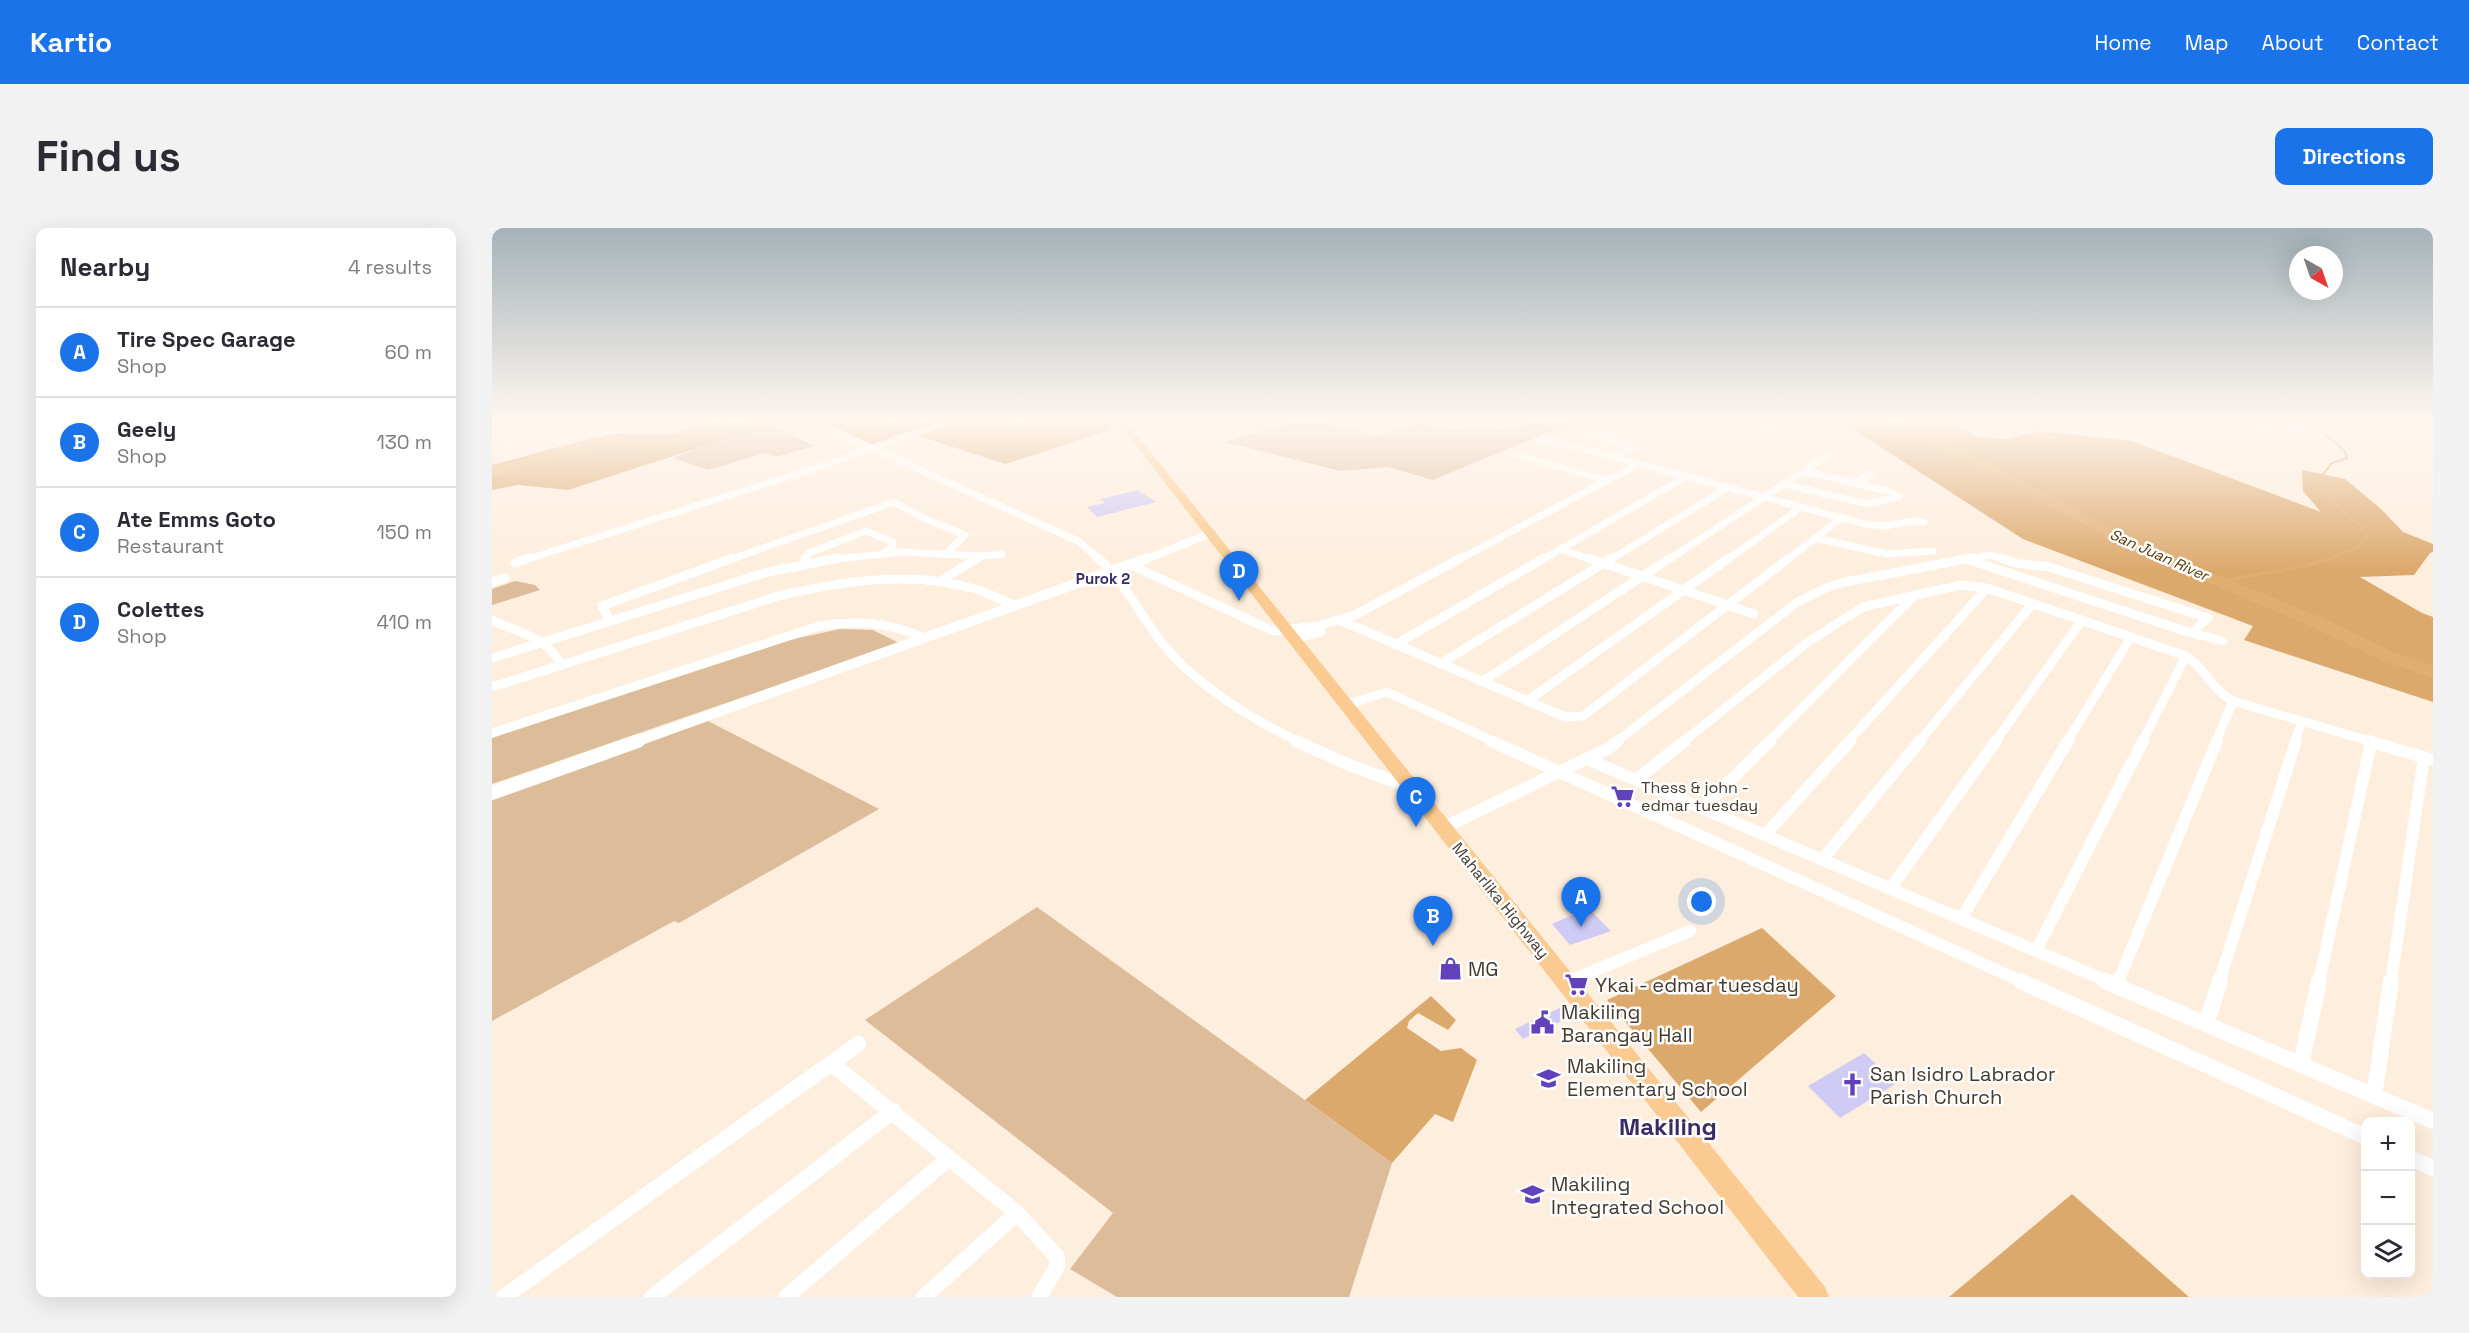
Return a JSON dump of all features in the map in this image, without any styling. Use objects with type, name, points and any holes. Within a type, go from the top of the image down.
[{"type":"highway","name":"Maharlika Highway","points":[[1159,470],[1815,1297]]},
{"type":"street","points":[[515,563],[806,470]]},
{"type":"street","points":[[918,470],[1078,541],[1112,572],[1152,633],[1198,678],[1223,697],[1245,712],[1327,755],[1373,775],[1412,788]]},
{"type":"street","points":[[1569,470],[1611,482]]},
{"type":"street","points":[[1131,565],[1273,631],[1290,635],[1345,623],[1633,470]]},
{"type":"street","points":[[1345,623],[1564,717],[1583,716],[1838,521],[1885,526],[1914,521],[1925,524],[1888,530],[1838,521],[1654,470]]},
{"type":"street","points":[[1482,682],[1760,500],[1784,484],[1804,471],[1891,492],[1899,498],[1867,504],[1784,484]]},
{"type":"street","points":[[1857,483],[1869,474]]},
{"type":"street","points":[[1395,645],[1682,478]]},
{"type":"street","points":[[1440,664],[1725,490]]},
{"type":"street","points":[[610,621],[602,606],[614,600],[894,502],[923,518],[965,535],[949,551]]},
{"type":"street","points":[[1527,701],[1798,510]]},
{"type":"street","points":[[806,563],[805,557],[809,553],[866,531],[893,542],[893,546],[886,552]]},
{"type":"street","points":[[492,793],[1014,605],[1112,572],[1209,534]]},
{"type":"street","points":[[1815,538],[1874,553],[1899,556],[1933,551]]},
{"type":"street","points":[[1560,549],[1754,614]]},
{"type":"street","points":[[492,657],[768,572],[806,563],[886,552],[949,551],[982,556],[1002,554]]},
{"type":"street","points":[[1443,828],[1609,748],[1796,603],[1828,587],[1845,582],[1990,555],[2016,563],[2038,564],[2208,618],[2191,633]]},
{"type":"street","points":[[940,580],[982,556]]},
{"type":"street","points":[[1968,560],[2191,633],[2223,641]]},
{"type":"street","points":[[492,582],[505,578]]},
{"type":"street","points":[[492,687],[561,664],[830,584],[883,578],[940,580],[975,589],[1014,605]]},
{"type":"street","points":[[1637,779],[1808,642],[1863,607],[1961,585],[1987,588],[2186,656],[2193,659],[2221,696],[2233,701],[2429,758],[2374,1096]]},
{"type":"street","points":[[1765,835],[1987,588]]},
{"type":"street","points":[[1703,808],[1914,596]]},
{"type":"street","points":[[1822,860],[2033,603]]},
{"type":"street","points":[[492,620],[504,627],[544,640],[557,654],[561,664]]},
{"type":"street","points":[[492,733],[819,626],[858,620],[899,627],[924,638]]},
{"type":"street","points":[[1890,889],[2082,620]]},
{"type":"street","points":[[492,631],[504,627]]},
{"type":"street","points":[[1961,919],[2132,637]]},
{"type":"street","points":[[2036,951],[2186,656]]},
{"type":"street","points":[[1346,705],[1387,692],[1560,773],[2361,1135]]},
{"type":"street","points":[[2116,986],[2233,701]]},
{"type":"street","points":[[2206,1024],[2302,721]]},
{"type":"street","points":[[2301,1064],[2371,742]]},
{"type":"street","points":[[1588,760],[2433,1121]]},
{"type":"street","points":[[1567,982],[1690,932]]},
{"type":"street","points":[[504,1297],[858,1044]]},
{"type":"street","points":[[832,1064],[1017,1213],[1057,1257],[1057,1267],[1039,1297]]},
{"type":"street","points":[[652,1297],[893,1111]]},
{"type":"street","points":[[786,1297],[949,1158]]},
{"type":"street","points":[[2415,1160],[2433,1168]]},
{"type":"street","points":[[924,1297],[1017,1213]]},
{"type":"shaded area","points":[[492,470],[631,470],[568,490],[518,485],[492,490]]},
{"type":"shaded area","points":[[1398,470],[1457,470],[1433,480]]},
{"type":"shaded area","points":[[1916,470],[2209,470],[2321,512],[2303,491],[2302,470],[2345,479],[2381,509],[2403,532],[2433,544],[2433,552],[2414,575],[2360,577],[2433,617],[2433,702],[2244,640],[2253,626],[2023,539]]},
{"type":"shaded area","points":[[515,581],[535,585],[540,590],[492,605],[492,589]]},
{"type":"shaded area","points":[[840,629],[873,630],[899,643],[492,784],[492,738],[780,642]]},
{"type":"shaded area","points":[[708,721],[879,809],[679,923],[674,921],[492,1021],[492,800]]},
{"type":"shaded area","points":[[1037,907],[1392,1163],[1349,1297],[1117,1297],[1070,1269],[1113,1213],[865,1020]]},
{"type":"shaded area","points":[[1762,928],[1836,996],[1701,1112],[1607,1000]]},
{"type":"shaded area","points":[[1431,996],[1456,1020],[1448,1030],[1418,1013],[1409,1021],[1407,1028],[1441,1051],[1461,1048],[1477,1060],[1453,1122],[1435,1114],[1392,1163],[1305,1100]]},
{"type":"shaded area","points":[[2072,1194],[2189,1297],[1949,1297]]},
{"type":"building","points":[[1138,490],[1156,502],[1097,517],[1087,507],[1105,503],[1101,499]]},
{"type":"building","points":[[1588,908],[1611,931],[1570,945],[1552,924]]},
{"type":"building","name":"Makiling Barangay Hall","points":[[1562,1007],[1570,1017],[1523,1039],[1515,1029]]},
{"type":"building","name":"San Isidro Labrador Parish Church","points":[[1864,1053],[1897,1083],[1840,1118],[1808,1086]]},
{"type":"waterway","points":[[492,473],[503,470]]},
{"type":"waterway","name":"San Juan River","points":[[1992,470],[2139,548],[2314,621],[2387,656],[2433,672]]},
{"type":"waterway","points":[[2326,470],[2323,474],[2331,501],[2360,525],[2368,538],[2357,548],[2328,560]]},
{"type":"waterway","points":[[2221,581],[2300,567],[2332,558]]},
{"type":"place","name":"Colettes","points":[[1239,601]]},
{"type":"place","name":"Thess & john - edmar tuesday","points":[[1623,796]]},
{"type":"place","name":"Ate Emms Goto","points":[[1416,827]]},
{"type":"place","name":"Tire Spec Garage","points":[[1581,927]]},
{"type":"place","name":"Geely","points":[[1433,946]]},
{"type":"place","name":"MG","points":[[1450,969]]},
{"type":"place","name":"Ykai - edmar tuesday","points":[[1577,985]]},
{"type":"place","name":"Makiling Barangay Hall","points":[[1543,1023]]},
{"type":"place","name":"Makiling Elementary School","points":[[1549,1078]]},
{"type":"place","name":"San Isidro Labrador Parish Church","points":[[1852,1085]]},
{"type":"place","name":"Makiling Integrated School","points":[[1533,1195]]},
{"type":"district","name":"Purok 2","points":[[1103,579]]},
{"type":"district","name":"Makiling","points":[[1668,1127]]}]
